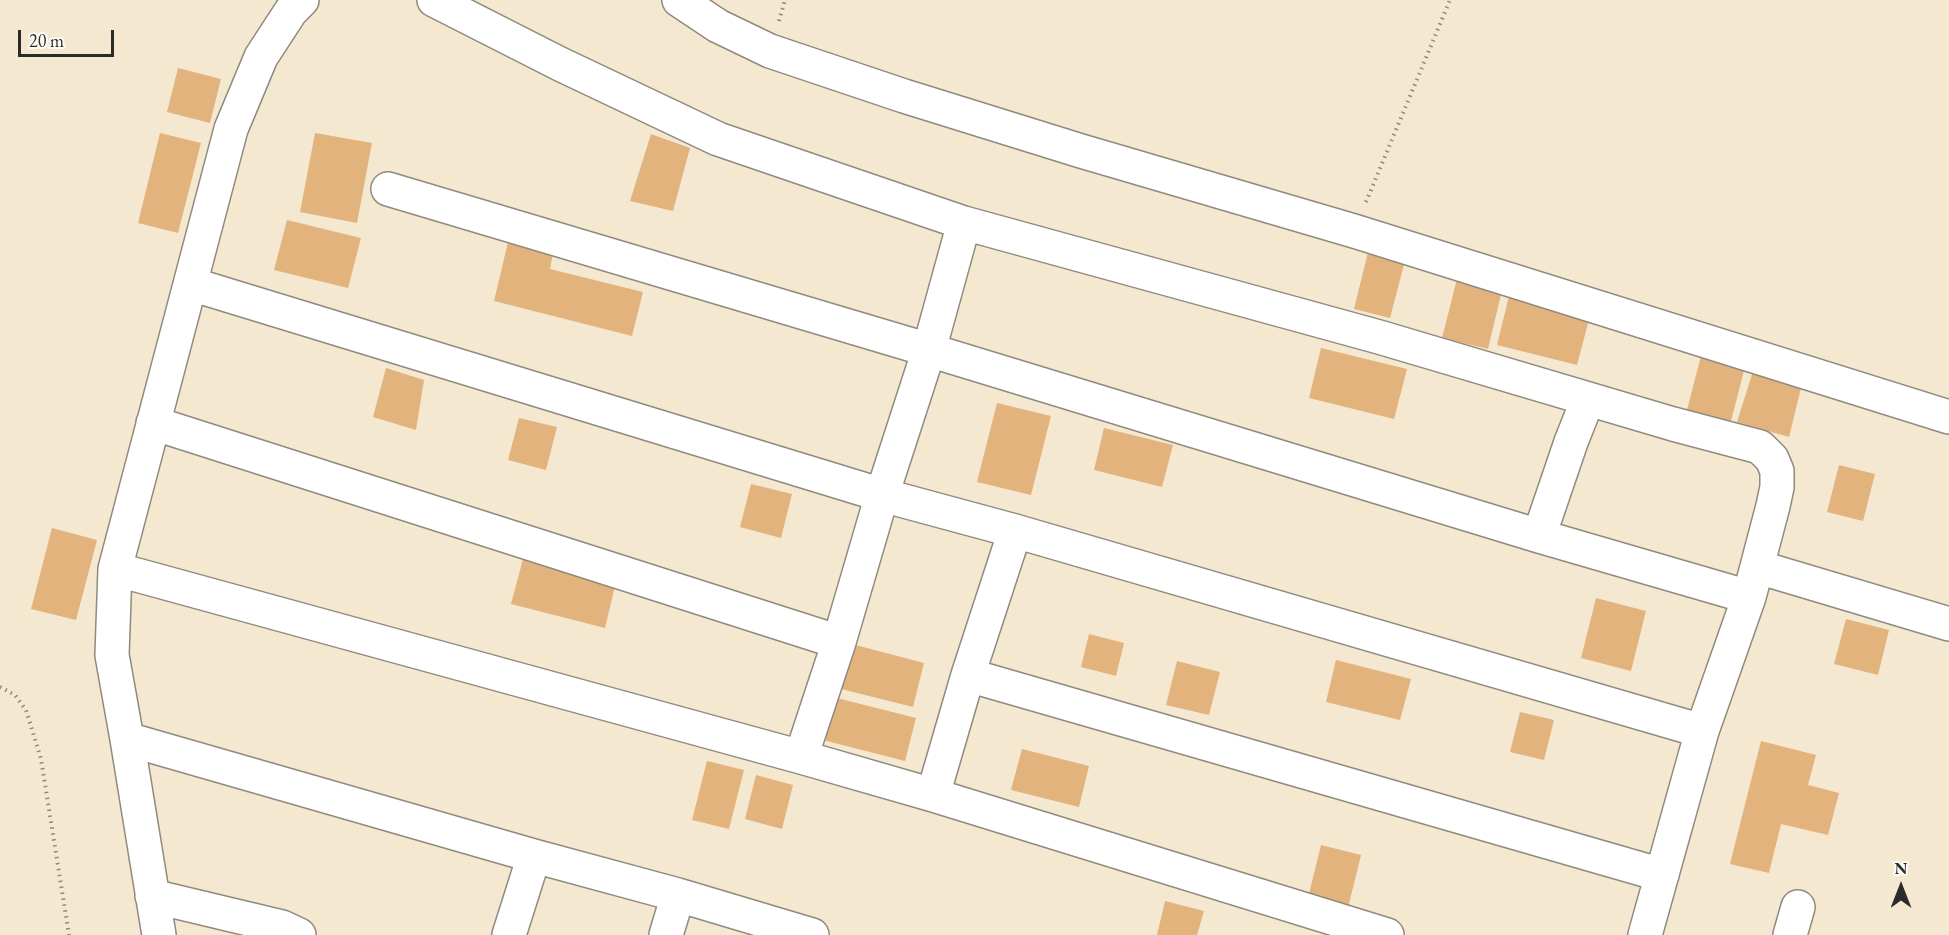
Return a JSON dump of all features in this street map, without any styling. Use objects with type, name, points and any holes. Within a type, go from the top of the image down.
[{"type":"street","points":[[159,935],[112,655],[115,569],[231,129],[261,57],[291,11],[302,0]]},
{"type":"street","points":[[435,0],[560,64],[718,139],[964,223],[1379,337],[1760,447],[1772,459],[1777,471],[1777,487],[1753,582],[1702,731],[1645,935]]},
{"type":"street","points":[[679,0],[718,26],[770,51],[904,96],[1081,151],[1354,231],[1949,417]]},
{"type":"street","points":[[388,189],[929,350],[1539,536],[1949,624]]},
{"type":"street","points":[[801,757],[840,642],[882,495],[929,350],[964,223]]},
{"type":"street","points":[[191,284],[882,495],[1015,531],[1702,731]]},
{"type":"street","points":[[1539,536],[1588,399]]},
{"type":"street","points":[[153,423],[840,642]]},
{"type":"street","points":[[933,795],[968,675],[1015,531]]},
{"type":"street","points":[[115,569],[801,757],[933,795],[1387,935]]},
{"type":"street","points":[[968,675],[1662,875]]},
{"type":"street","points":[[127,739],[812,935]]},
{"type":"street","points":[[509,935],[534,856]]},
{"type":"street","points":[[666,935],[678,895]]},
{"type":"street","points":[[153,896],[282,927],[300,935]]},
{"type":"path","points":[[1354,231],[1450,0]]},
{"type":"path","points":[[0,687],[15,695],[26,710],[40,759],[69,935]]},
{"type":"building","points":[[178,68],[221,79],[210,123],[167,112]]},
{"type":"building","points":[[160,133],[201,143],[178,233],[138,223]]},
{"type":"building","points":[[315,133],[372,143],[357,223],[300,212]]},
{"type":"building","points":[[651,134],[690,148],[673,211],[630,201]]},
{"type":"building","points":[[287,220],[361,238],[348,288],[274,270]]},
{"type":"building","points":[[508,242],[553,253],[550,269],[643,292],[632,336],[494,301]]},
{"type":"building","points":[[1370,244],[1407,253],[1390,318],[1354,309]]},
{"type":"building","points":[[1458,275],[1503,286],[1488,349],[1442,338]]},
{"type":"building","points":[[1510,292],[1591,312],[1577,365],[1497,345]]},
{"type":"building","points":[[1321,348],[1407,369],[1394,419],[1309,398]]},
{"type":"building","points":[[1702,352],[1746,363],[1731,421],[1687,410]]},
{"type":"building","points":[[386,368],[424,380],[416,430],[373,417]]},
{"type":"building","points":[[1754,368],[1803,380],[1789,437],[1737,422]]},
{"type":"building","points":[[997,403],[1051,416],[1031,495],[977,482]]},
{"type":"building","points":[[519,418],[557,427],[546,470],[508,460]]},
{"type":"building","points":[[1104,428],[1173,445],[1162,487],[1094,470]]},
{"type":"building","points":[[1839,465],[1875,474],[1863,521],[1827,512]]},
{"type":"building","points":[[751,484],[792,494],[781,538],[740,527]]},
{"type":"building","points":[[52,528],[97,540],[76,620],[31,609]]},
{"type":"building","points":[[523,559],[616,582],[605,628],[511,604]]},
{"type":"building","points":[[1596,598],[1646,611],[1631,671],[1581,658]]},
{"type":"building","points":[[1846,619],[1889,630],[1878,675],[1834,664]]},
{"type":"building","points":[[1089,634],[1124,643],[1116,676],[1081,667]]},
{"type":"building","points":[[844,642],[924,663],[913,707],[833,687]]},
{"type":"building","points":[[1336,660],[1411,679],[1400,720],[1326,702]]},
{"type":"building","points":[[1177,661],[1220,672],[1209,715],[1166,705]]},
{"type":"building","points":[[825,695],[916,718],[905,761],[815,738]]},
{"type":"building","points":[[1520,712],[1554,720],[1544,760],[1510,752]]},
{"type":"building","points":[[1761,741],[1816,755],[1808,785],[1839,793],[1828,835],[1781,824],[1769,873],[1730,864]]},
{"type":"building","points":[[1022,749],[1089,766],[1079,807],[1011,790]]},
{"type":"building","points":[[707,761],[744,770],[729,829],[692,820]]},
{"type":"building","points":[[756,775],[793,785],[782,829],[745,819]]},
{"type":"building","points":[[1321,845],[1361,855],[1348,908],[1308,898]]},
{"type":"building","points":[[1165,901],[1204,911],[1197,935],[1157,935]]}]
